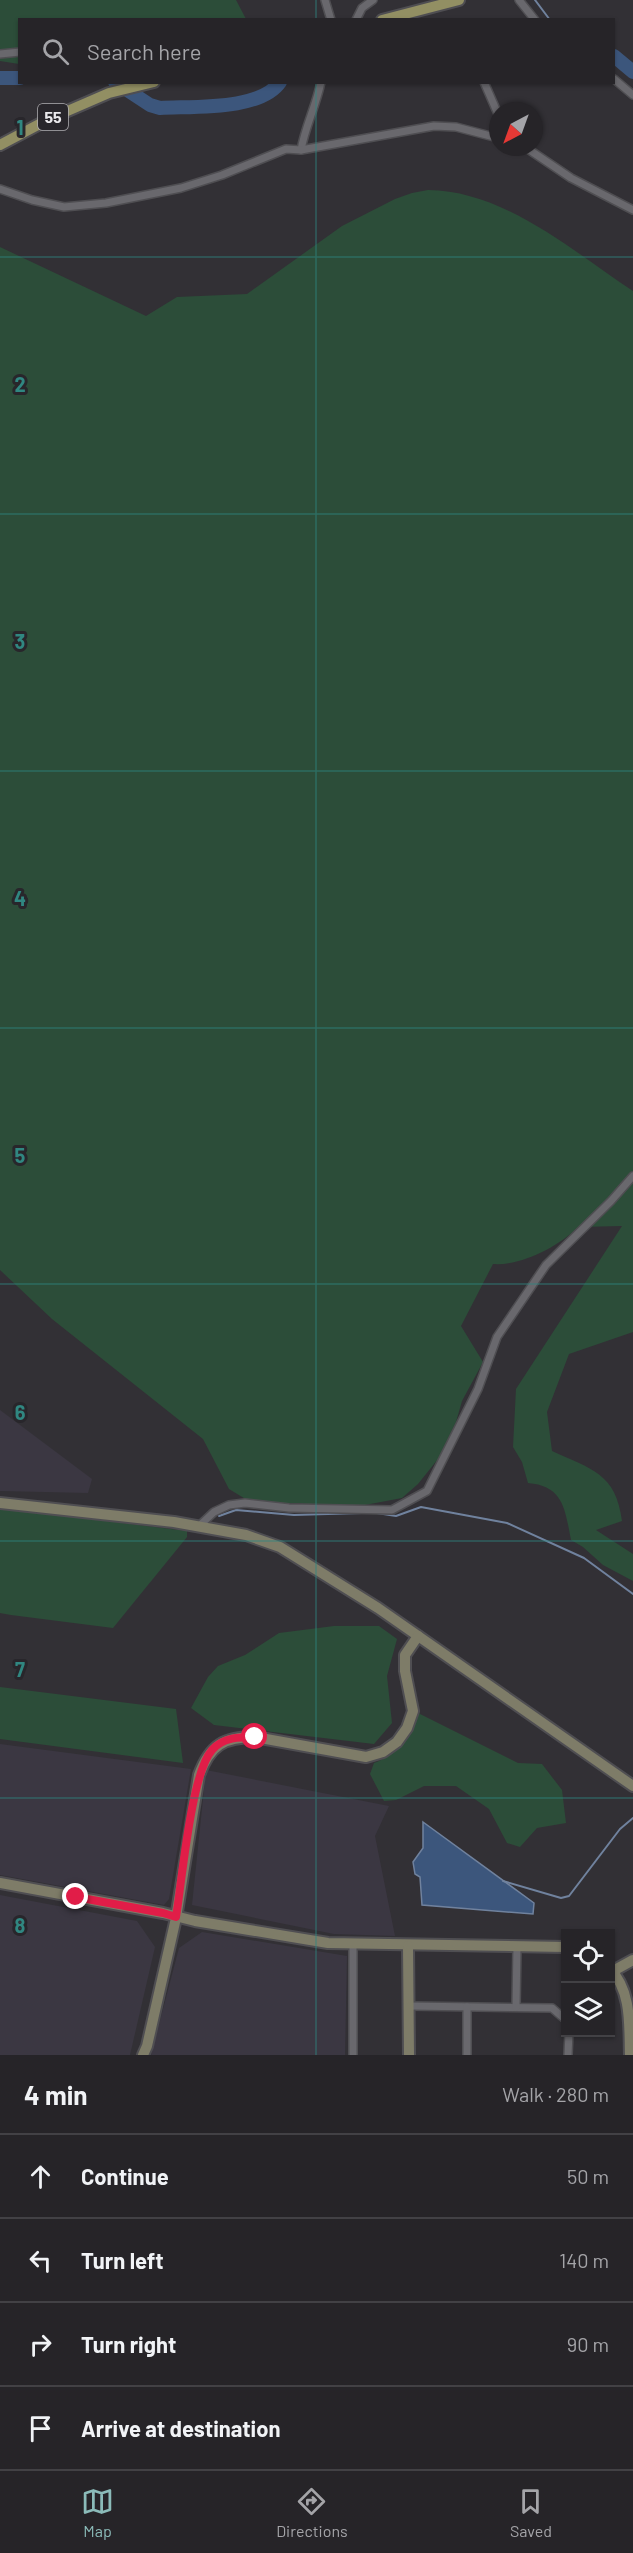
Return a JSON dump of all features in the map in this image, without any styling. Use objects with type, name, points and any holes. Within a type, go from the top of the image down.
[{"type":"main road","points":[[390,18],[459,0]]},
{"type":"main road","name":"55","points":[[0,145],[49,119],[109,93],[148,84]]},
{"type":"street","points":[[325,0],[330,18]]},
{"type":"street","points":[[357,18],[362,8],[373,0]]},
{"type":"street","points":[[519,0],[533,18]]},
{"type":"street","points":[[0,54],[18,52]]},
{"type":"street","points":[[615,80],[633,95]]},
{"type":"street","points":[[301,150],[305,127],[316,105],[321,84]]},
{"type":"street","points":[[485,84],[493,102]]},
{"type":"street","points":[[0,189],[32,200],[64,207],[106,203],[181,188],[222,175],[286,148],[301,150],[434,126],[456,127],[489,136]]},
{"type":"street","points":[[538,156],[571,178],[633,210]]},
{"type":"street","points":[[198,1527],[213,1512],[229,1505],[245,1503],[289,1508],[392,1510],[427,1491],[478,1389],[497,1337],[546,1265],[633,1176]]},
{"type":"street","points":[[0,1503],[174,1522],[246,1535],[294,1553],[418,1636],[633,1786]]},
{"type":"street","points":[[143,2055],[176,1917],[199,1775],[213,1748],[238,1737],[255,1737],[366,1757],[383,1752],[402,1736],[413,1711],[405,1671],[405,1655],[418,1636]]},
{"type":"street","points":[[0,1883],[296,1939],[353,1945],[561,1947]]},
{"type":"street","points":[[352,2055],[353,1945]]},
{"type":"street","points":[[408,1946],[410,2055]]},
{"type":"street","points":[[516,2007],[517,1946]]},
{"type":"street","points":[[615,1969],[633,1960]]},
{"type":"street","points":[[615,1975],[623,1988],[628,2008],[630,2055]]},
{"type":"street","points":[[410,2006],[552,2008],[561,2016]]},
{"type":"street","points":[[467,2007],[467,2055]]},
{"type":"street","points":[[568,2055],[569,2037]]},
{"type":"shaded area","points":[[0,1410],[92,1479],[88,1493],[0,1491]]},
{"type":"shaded area","points":[[0,1744],[191,1769],[169,1899],[164,1905],[0,1875]]},
{"type":"shaded area","points":[[206,1770],[389,1806],[375,1836],[395,1936],[334,1934],[192,1905]]},
{"type":"shaded area","points":[[0,1895],[137,1921],[155,1947],[130,2055],[0,2055]]},
{"type":"shaded area","points":[[202,1932],[347,1956],[345,2055],[151,2055],[179,1948]]},
{"type":"green space","points":[[0,0],[236,0],[245,18],[18,18],[18,64],[0,61]]},
{"type":"green space","points":[[428,190],[456,193],[484,200],[510,212],[561,241],[633,291],[633,1332],[569,1354],[547,1412],[552,1451],[590,1468],[614,1492],[622,1521],[596,1530],[633,1554],[633,1581],[603,1565],[583,1547],[571,1540],[561,1501],[549,1489],[528,1483],[522,1462],[513,1447],[516,1389],[622,1226],[578,1227],[560,1242],[538,1254],[515,1262],[493,1264],[461,1326],[483,1362],[462,1401],[456,1422],[438,1459],[418,1484],[402,1498],[349,1508],[299,1503],[252,1503],[229,1489],[203,1439],[52,1319],[0,1270],[0,247],[146,316],[177,297],[247,294],[342,226],[395,199]]},
{"type":"green space","points":[[0,1508],[187,1531],[187,1537],[113,1628],[11,1615],[0,1613]]},
{"type":"green space","points":[[334,1626],[379,1626],[397,1639],[387,1676],[392,1723],[374,1744],[214,1725],[191,1708],[208,1677],[218,1666],[245,1655],[279,1633]]},
{"type":"green space","points":[[0,1687],[176,1709],[183,1763],[0,1739]]},
{"type":"green space","points":[[416,1712],[518,1763],[542,1764],[562,1790],[566,1823],[537,1828],[520,1847],[507,1843],[489,1809],[456,1786],[424,1786],[396,1800],[384,1801],[370,1774],[374,1763],[390,1755],[401,1743]]},
{"type":"water","points":[[423,1822],[534,1903],[533,1914],[422,1905],[420,1877],[415,1874],[413,1862],[423,1848]]},
{"type":"waterway","points":[[535,0],[548,18]]},
{"type":"waterway","points":[[615,57],[633,72]]},
{"type":"waterway","points":[[0,78],[18,78]]},
{"type":"waterway","points":[[118,84],[150,105],[160,108],[207,107],[242,102],[257,98],[278,84]]},
{"type":"waterway","points":[[377,1513],[396,1516],[421,1507],[507,1523],[584,1558],[633,1594]]},
{"type":"waterway","points":[[219,1516],[236,1510],[294,1515],[362,1513]]},
{"type":"waterway","points":[[503,1881],[561,1898],[569,1896],[620,1829],[633,1818]]},
{"type":"route","points":[[76,1897],[176,1917],[199,1775],[204,1762],[213,1748],[225,1741],[238,1737],[255,1737]]}]
